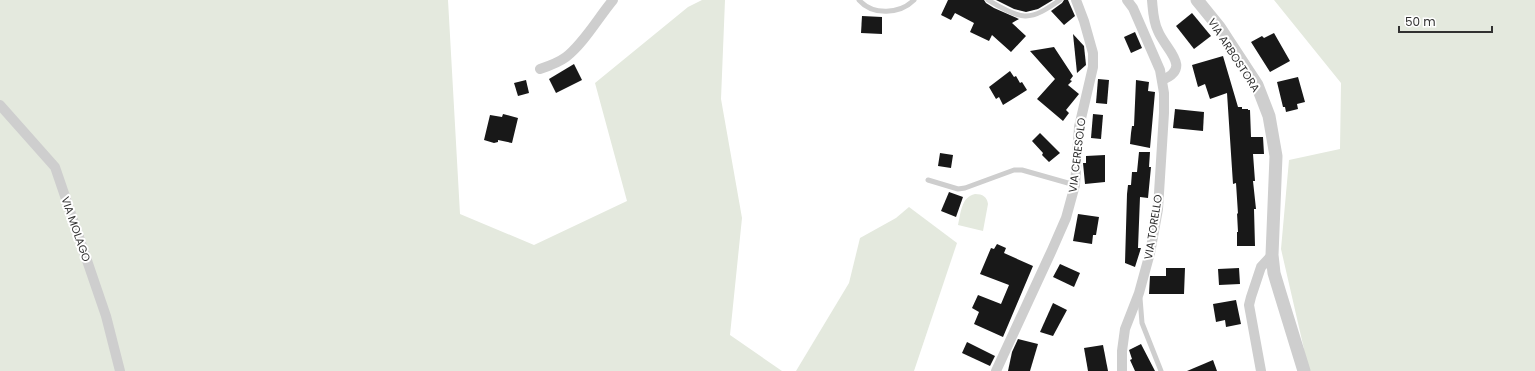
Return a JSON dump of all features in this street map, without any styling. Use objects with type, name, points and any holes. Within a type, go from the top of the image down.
[{"type":"street","points":[[540,69],[553,65],[570,53],[613,0]]},
{"type":"street","name":"VIA CERESOLO","points":[[996,371],[1066,218],[1075,185],[1078,126],[1093,67],[1093,52],[1076,0]]},
{"type":"street","name":"VIA TORELLO","points":[[1122,371],[1124,329],[1139,293],[1150,253],[1158,209],[1164,113],[1160,70],[1133,8],[1127,0]]},
{"type":"street","points":[[1152,0],[1156,26],[1175,58],[1177,65],[1172,76],[1162,80]]},
{"type":"street","name":"VIA ARBOSTORA","points":[[1197,0],[1218,27],[1257,85],[1269,116],[1276,156],[1272,255],[1274,272],[1304,371]]},
{"type":"street","name":"VIA MOLAGO","points":[[0,105],[55,167],[106,316],[120,371]]},
{"type":"street","points":[[1261,371],[1249,305],[1262,267],[1272,255]]},
{"type":"lane","points":[[859,0],[864,6],[874,10],[887,12],[907,6],[914,0]]},
{"type":"lane","points":[[988,0],[1002,8],[1026,16],[1044,10],[1060,0]]},
{"type":"lane","points":[[928,180],[958,189],[965,188],[1014,170],[1022,170],[1075,185]]},
{"type":"lane","points":[[1139,293],[1142,323],[1161,371]]},
{"type":"shaded area","points":[[0,0],[448,0],[460,214],[534,245],[627,201],[595,83],[688,7],[702,0],[725,0],[721,99],[742,218],[730,335],[782,371],[0,371]]},
{"type":"shaded area","points":[[1274,0],[1535,0],[1535,371],[1305,371],[1304,349],[1281,249],[1289,160],[1340,149],[1341,83]]},
{"type":"shaded area","points":[[975,194],[984,196],[988,204],[983,231],[958,225],[964,202],[967,198]]},
{"type":"shaded area","points":[[909,207],[957,243],[914,371],[796,371],[849,283],[860,238],[896,218]]},
{"type":"building","points":[[948,0],[984,0],[994,8],[1019,19],[1012,23],[1026,36],[1011,52],[992,35],[989,41],[970,32],[974,23],[955,13],[951,20],[941,15]]},
{"type":"building","points":[[996,0],[1053,0],[1038,9],[1026,12],[1014,9]]},
{"type":"building","points":[[1064,0],[1068,0],[1075,16],[1064,25],[1051,11]]},
{"type":"building","points":[[1192,13],[1211,36],[1194,49],[1176,26]]},
{"type":"building","points":[[862,16],[882,17],[882,34],[861,33]]},
{"type":"building","points":[[1135,32],[1142,48],[1131,53],[1124,37]]},
{"type":"building","points":[[1274,33],[1290,61],[1270,72],[1251,42],[1262,36],[1264,38]]},
{"type":"building","points":[[1073,34],[1084,46],[1086,65],[1077,73]]},
{"type":"building","points":[[1054,47],[1073,76],[1070,80],[1072,81],[1068,85],[1079,94],[1066,110],[1069,113],[1063,121],[1037,99],[1055,79],[1030,51]]},
{"type":"building","points":[[1223,56],[1238,107],[1250,110],[1251,137],[1263,137],[1264,154],[1253,154],[1255,181],[1253,181],[1256,209],[1254,209],[1255,246],[1237,246],[1237,213],[1238,214],[1236,183],[1233,184],[1227,93],[1210,99],[1205,84],[1198,87],[1192,65]]},
{"type":"building","points":[[574,64],[582,80],[556,93],[549,79]]},
{"type":"building","points":[[1010,71],[1014,77],[1016,76],[1020,83],[1022,82],[1027,90],[1003,105],[999,97],[996,99],[989,87]]},
{"type":"building","points":[[1298,77],[1305,102],[1297,104],[1298,109],[1286,112],[1285,107],[1283,107],[1277,82]]},
{"type":"building","points":[[1098,79],[1109,80],[1107,104],[1096,103]]},
{"type":"building","points":[[526,80],[529,93],[518,96],[514,83]]},
{"type":"building","points":[[1136,80],[1149,82],[1148,91],[1155,92],[1150,148],[1130,144],[1132,126],[1134,126]]},
{"type":"building","points":[[1175,109],[1204,112],[1203,131],[1173,128]]},
{"type":"building","points":[[503,114],[518,118],[512,143],[498,140],[498,142],[494,143],[484,140],[490,115],[502,117]]},
{"type":"building","points":[[1093,114],[1103,115],[1101,139],[1091,138]]},
{"type":"building","points":[[1040,133],[1060,153],[1049,162],[1032,141]]},
{"type":"building","points":[[1139,152],[1150,152],[1149,167],[1151,167],[1148,198],[1140,197],[1138,248],[1141,248],[1135,267],[1125,263],[1127,194],[1128,185],[1131,185],[1132,172],[1137,172]]},
{"type":"building","points":[[940,153],[953,155],[951,168],[938,166]]},
{"type":"building","points":[[1105,155],[1105,182],[1085,184],[1083,163],[1086,163],[1086,156]]},
{"type":"building","points":[[949,192],[963,197],[956,217],[941,211]]},
{"type":"building","points":[[1078,214],[1099,217],[1096,235],[1093,235],[1092,244],[1073,241]]},
{"type":"building","points":[[997,244],[1006,248],[1004,253],[1033,266],[1003,337],[974,324],[979,312],[972,308],[978,295],[1001,304],[1009,285],[980,274],[991,248],[994,249]]},
{"type":"building","points":[[1060,264],[1080,273],[1074,287],[1053,277]]},
{"type":"building","points":[[1166,268],[1185,268],[1184,294],[1149,294],[1150,276],[1166,276]]},
{"type":"building","points":[[1239,268],[1240,284],[1219,285],[1218,269]]},
{"type":"building","points":[[1236,300],[1241,324],[1226,327],[1225,320],[1216,322],[1213,304]]},
{"type":"building","points":[[1053,303],[1067,310],[1053,336],[1040,332]]},
{"type":"building","points":[[1018,339],[1038,344],[1030,371],[1008,371],[1012,352]]},
{"type":"building","points":[[967,342],[995,356],[990,366],[962,353]]},
{"type":"building","points":[[1141,344],[1155,371],[1135,371],[1130,360],[1132,359],[1129,350]]},
{"type":"building","points":[[1103,345],[1108,371],[1088,371],[1084,348]]},
{"type":"building","points":[[1213,360],[1217,371],[1187,371]]}]
